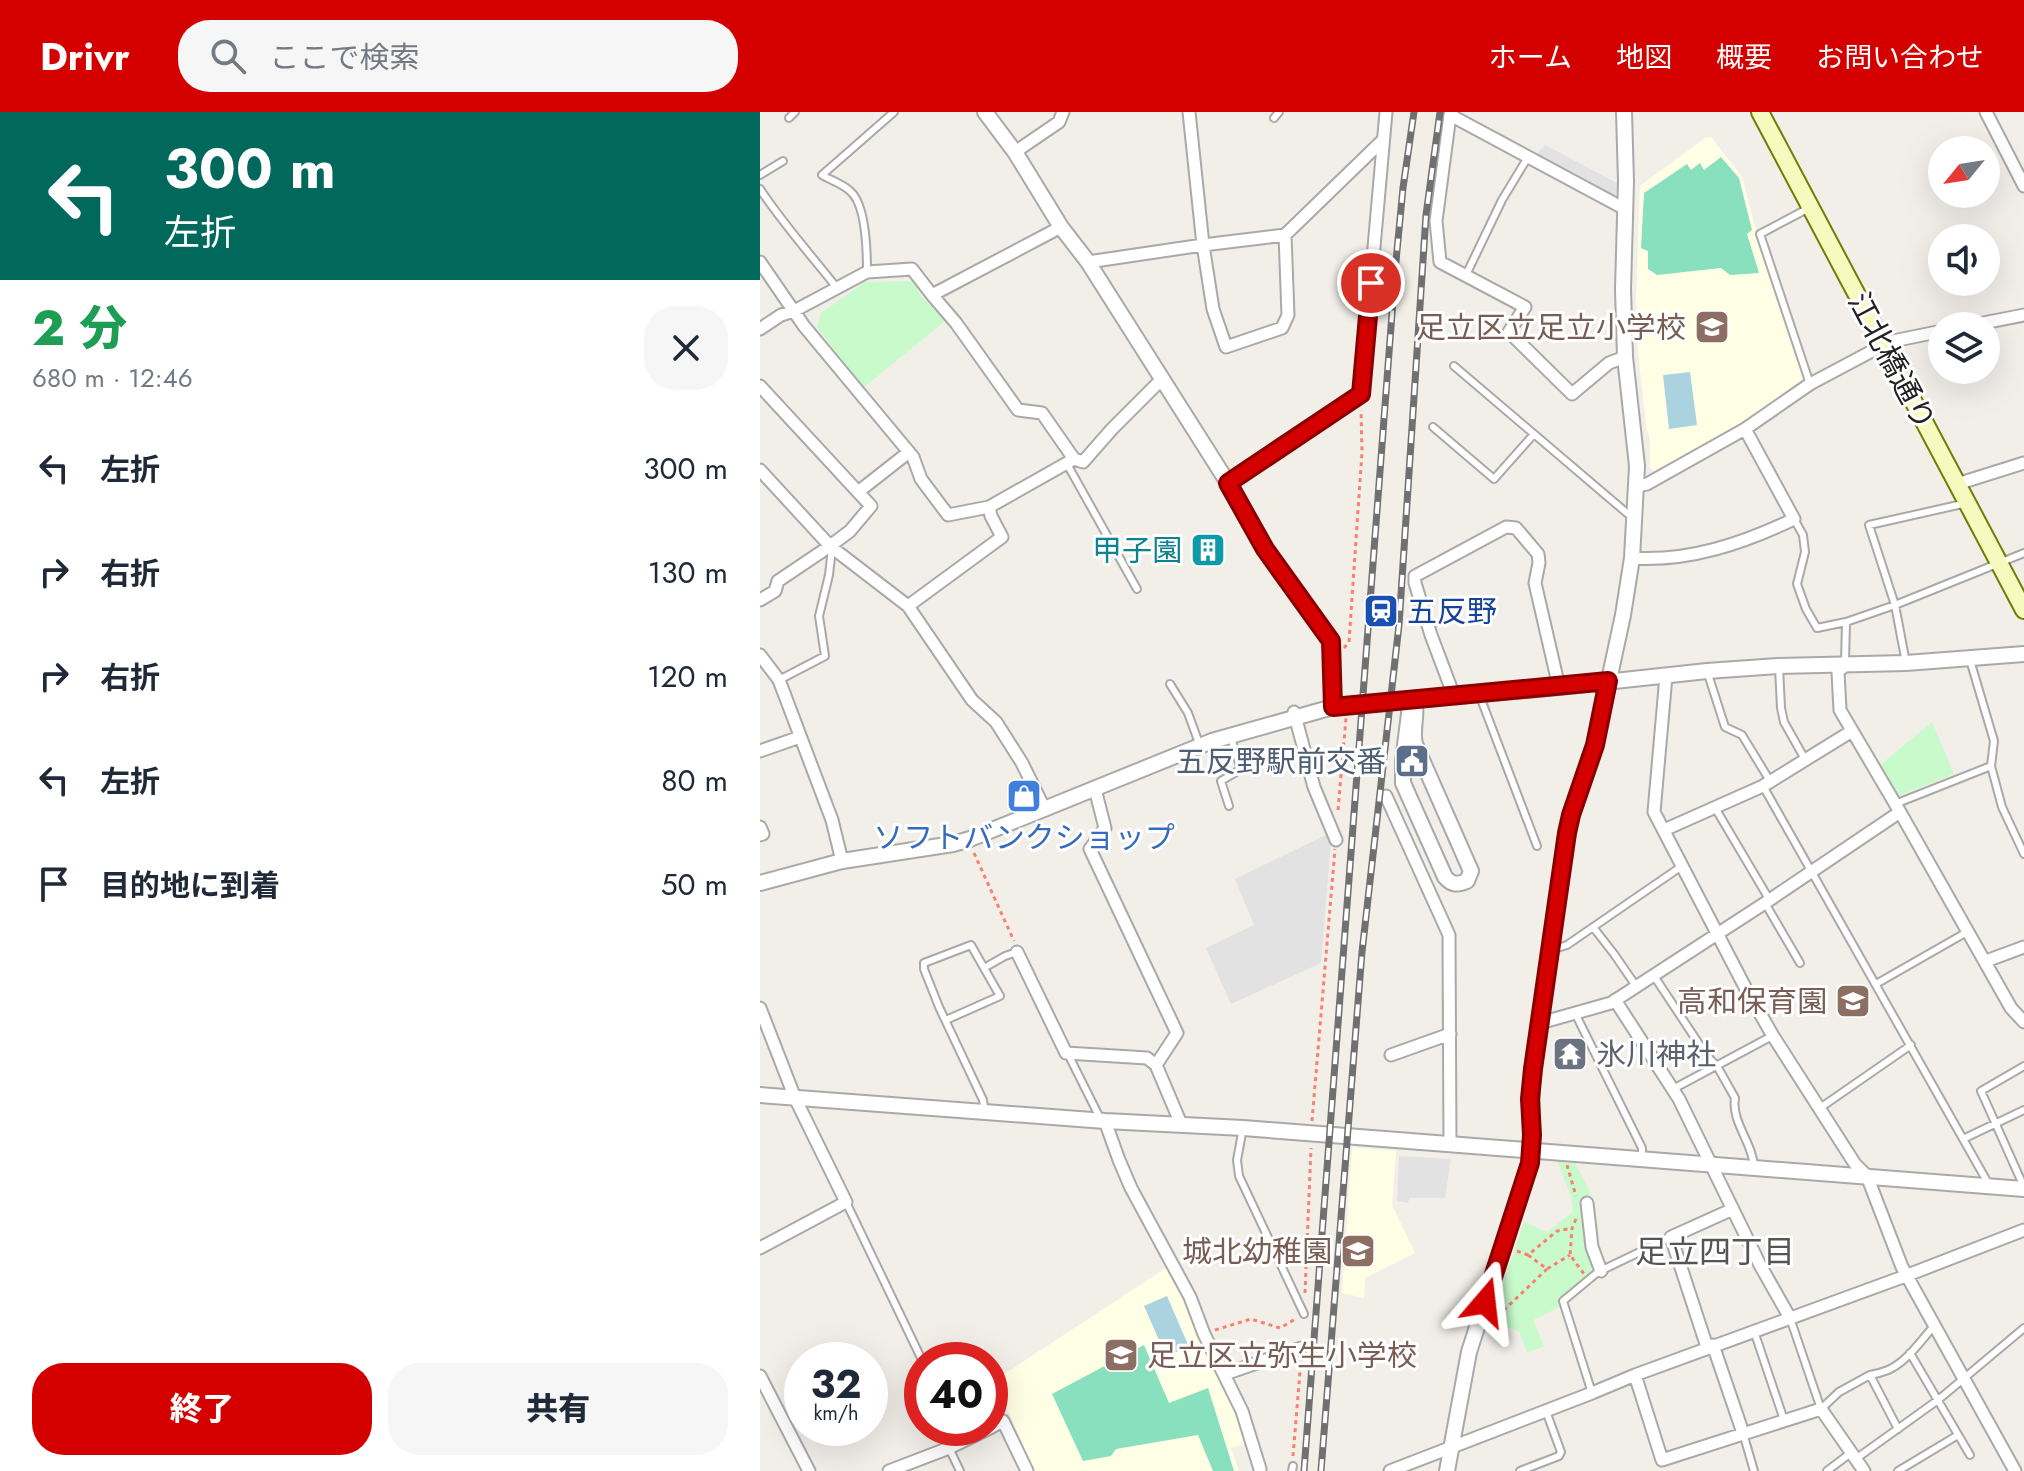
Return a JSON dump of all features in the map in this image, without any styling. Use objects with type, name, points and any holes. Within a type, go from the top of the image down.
[{"type":"main road","name":"江北橋通り","points":[[1760,112],[2024,610]]},
{"type":"street","points":[[1015,152],[1059,122],[1063,112]]},
{"type":"street","points":[[1189,112],[1213,309],[1226,347],[1282,328],[1286,321],[1285,235]]},
{"type":"street","points":[[1228,483],[1361,394],[1386,112]]},
{"type":"street","points":[[1447,1471],[1469,1352],[1530,1163],[1530,1099],[1567,833],[1595,745],[1632,558],[1637,486],[1636,447],[1625,357],[1624,112]]},
{"type":"street","points":[[1986,112],[2024,186]]},
{"type":"street","points":[[989,113],[1228,483],[1265,549],[1331,641],[1340,707]]},
{"type":"street","points":[[1625,209],[1451,114],[1436,221],[1440,262],[1525,307],[1509,332],[1572,394],[1609,363],[1625,357]]},
{"type":"street","points":[[1088,262],[1285,235],[1383,140]]},
{"type":"street","points":[[932,295],[1061,227]]},
{"type":"street","points":[[760,262],[804,326],[913,457],[921,479],[948,515],[989,507],[1070,461],[1083,462],[1162,379]]},
{"type":"street","points":[[760,329],[781,315],[867,272],[912,269],[956,323],[1018,410],[1042,413],[1070,461]]},
{"type":"street","points":[[2000,320],[2024,315]]},
{"type":"street","points":[[1637,486],[1647,484],[1745,429],[1810,384],[1883,345],[1928,334]]},
{"type":"street","points":[[760,386],[871,506],[850,531],[778,581],[775,591],[760,600]]},
{"type":"street","points":[[1632,558],[1679,557],[1746,540],[1794,519],[1745,429]]},
{"type":"street","points":[[858,492],[909,452]]},
{"type":"street","points":[[1957,484],[2024,463]]},
{"type":"street","points":[[760,470],[831,547],[908,606],[972,700],[996,722],[1022,763],[1045,810]]},
{"type":"street","points":[[908,606],[1002,537],[989,507]]},
{"type":"street","points":[[1454,696],[1431,635],[1415,576],[1506,527],[1516,528],[1538,554],[1535,583],[1559,687]]},
{"type":"street","points":[[760,883],[842,861],[970,839],[1229,733],[1296,714],[1413,699],[1707,671],[1970,660],[2024,654]]},
{"type":"street","points":[[760,655],[777,676],[832,820],[842,861]]},
{"type":"street","points":[[1845,665],[1838,672],[1840,710],[2011,1008],[2024,1022]]},
{"type":"street","points":[[760,680],[777,676]]},
{"type":"street","points":[[1666,676],[1654,812],[1773,1036],[1855,1164],[1867,1176],[1902,1267],[2015,1471]]},
{"type":"street","points":[[1413,699],[1416,705],[1415,744],[1471,871],[1467,881],[1460,884],[1445,877],[1403,783],[1409,709],[1413,699]]},
{"type":"street","points":[[1296,714],[1314,787],[1336,840]]},
{"type":"street","points":[[1664,830],[1767,783],[1852,731]]},
{"type":"street","points":[[760,751],[800,737]]},
{"type":"street","points":[[1095,789],[1105,828],[1090,849],[1177,1033],[1156,1065]]},
{"type":"street","points":[[1386,796],[1449,935],[1450,1145]]},
{"type":"street","points":[[1540,1023],[1615,1000],[1813,871],[1898,808]]},
{"type":"street","points":[[760,827],[763,834],[760,835]]},
{"type":"street","points":[[1986,961],[2024,947]]},
{"type":"street","points":[[1017,952],[1066,1053],[1147,1058],[1156,1065],[1181,1124]]},
{"type":"street","points":[[1615,1000],[1673,1089],[1760,1265],[1790,1318]]},
{"type":"street","points":[[760,1008],[795,1098],[846,1202],[760,1248]]},
{"type":"street","points":[[1391,1055],[1450,1034]]},
{"type":"street","points":[[760,1095],[1311,1133],[2024,1188]]},
{"type":"street","points":[[1103,1120],[1131,1188],[1190,1297],[1204,1334],[1242,1411],[1260,1469]]},
{"type":"street","points":[[1582,1204],[1601,1271]]},
{"type":"street","points":[[1733,1209],[1671,1237],[1743,1433]]},
{"type":"street","points":[[1390,1471],[1710,1346],[2024,1230]]},
{"type":"street","points":[[1225,1374],[1301,1348]]},
{"type":"street","points":[[1635,1375],[1663,1466],[1743,1433],[1821,1409],[1864,1471]]},
{"type":"street","points":[[760,1376],[809,1471]]},
{"type":"street","points":[[1008,1431],[1027,1471]]},
{"type":"street","points":[[889,1471],[953,1446]]},
{"type":"lane","points":[[867,272],[867,235],[860,209],[852,192],[822,175],[894,112]]},
{"type":"lane","points":[[1466,275],[1502,200],[1528,157]]},
{"type":"lane","points":[[760,175],[783,161]]},
{"type":"lane","points":[[760,189],[780,219],[837,288]]},
{"type":"lane","points":[[1810,207],[1760,234],[1810,384]]},
{"type":"lane","points":[[1454,366],[1628,514],[1635,514]]},
{"type":"lane","points":[[1433,427],[1494,479],[1534,434]]},
{"type":"lane","points":[[1070,461],[1137,589]]},
{"type":"lane","points":[[1906,663],[1895,605],[1869,525],[1967,503]]},
{"type":"lane","points":[[1794,519],[1803,535],[1805,552],[1797,584],[1817,628],[1846,622],[1895,605],[2024,553]]},
{"type":"lane","points":[[777,676],[825,656],[819,616],[829,575],[831,547]]},
{"type":"lane","points":[[1845,665],[1846,622]]},
{"type":"lane","points":[[1970,660],[1994,741],[1991,766],[2002,807],[2024,854]]},
{"type":"lane","points":[[1778,666],[1784,722],[1806,761]]},
{"type":"lane","points":[[1707,671],[1725,727],[1742,735],[1813,871],[1989,1185]]},
{"type":"lane","points":[[1170,684],[1188,713],[1200,746]]},
{"type":"lane","points":[[1479,694],[1537,846]]},
{"type":"lane","points":[[1229,733],[1241,769],[1221,781],[1229,806]]},
{"type":"lane","points":[[1898,808],[1991,766]]},
{"type":"lane","points":[[1714,806],[1800,963]]},
{"type":"lane","points":[[1551,950],[1567,945],[1682,866]]},
{"type":"lane","points":[[1593,927],[1636,986]]},
{"type":"lane","points":[[1876,984],[1969,931]]},
{"type":"lane","points":[[946,1020],[1000,996],[971,945],[924,963],[924,969],[946,1020],[983,1100],[985,1112]]},
{"type":"lane","points":[[984,968],[1017,952]]},
{"type":"lane","points":[[1653,976],[1717,1066],[1735,1098],[1733,1110],[1754,1158],[1754,1167]]},
{"type":"lane","points":[[1575,1013],[1642,1148],[1642,1159]]},
{"type":"lane","points":[[1673,1089],[1773,1036]]},
{"type":"lane","points":[[1820,1108],[1911,1045]]},
{"type":"lane","points":[[1068,1054],[1103,1120]]},
{"type":"lane","points":[[2024,1066],[1981,1091],[2024,1188]]},
{"type":"lane","points":[[1963,1139],[2024,1110]]},
{"type":"lane","points":[[1243,1128],[1237,1160],[1239,1176],[1304,1314]]},
{"type":"lane","points":[[846,1202],[913,1342]]},
{"type":"lane","points":[[1592,1393],[1563,1301],[1601,1271],[1671,1237]]},
{"type":"lane","points":[[1790,1318],[1821,1409],[1839,1392],[1870,1375],[1889,1369],[1910,1353],[1935,1325]]},
{"type":"lane","points":[[1827,1471],[1898,1429],[1938,1400],[2024,1328]]},
{"type":"lane","points":[[1754,1331],[1784,1420]]},
{"type":"lane","points":[[1910,1353],[1970,1455]]},
{"type":"lane","points":[[1870,1375],[1898,1429]]},
{"type":"lane","points":[[1520,1471],[1559,1456],[1561,1452],[1546,1411]]},
{"type":"lane","points":[[1743,1433],[1754,1471]]},
{"type":"lane","points":[[1898,1471],[1958,1435]]},
{"type":"lane","points":[[949,1448],[960,1471]]},
{"type":"path","points":[[1344,648],[1349,642],[1362,452],[1361,394]]},
{"type":"path","points":[[1338,816],[1340,707]]},
{"type":"path","points":[[970,839],[1017,945],[1017,952]]},
{"type":"path","points":[[1204,1334],[1251,1319],[1280,1328],[1304,1314],[1311,1133],[1336,840]]},
{"type":"path","points":[[1566,1160],[1582,1204]]},
{"type":"path","points":[[1578,1213],[1572,1228],[1570,1255],[1589,1280]]},
{"type":"path","points":[[1528,1255],[1557,1231],[1572,1228]]},
{"type":"path","points":[[1512,1249],[1528,1255],[1547,1269]]},
{"type":"path","points":[[1493,1306],[1504,1310],[1547,1269],[1570,1255]]},
{"type":"path","points":[[1292,1468],[1301,1348]]},
{"type":"shaded area","name":"足立区立足立小学校","points":[[1711,137],[1742,177],[1760,246],[1804,378],[1744,422],[1655,471],[1650,468],[1650,441],[1638,351],[1636,303],[1640,186],[1705,138]]},
{"type":"shaded area","points":[[1545,145],[1619,184],[1614,198],[1534,157]]},
{"type":"shaded area","points":[[1328,834],[1331,842],[1321,963],[1231,1004],[1206,948],[1254,925],[1235,879]]},
{"type":"shaded area","points":[[1352,1147],[1396,1151],[1392,1205],[1415,1253],[1365,1278],[1364,1298],[1342,1293]]},
{"type":"shaded area","points":[[1399,1156],[1451,1159],[1445,1198],[1409,1198],[1408,1203],[1397,1201]]},
{"type":"shaded area","name":"足立区立弥生小学校","points":[[1166,1268],[1186,1297],[1198,1331],[1236,1411],[1246,1443],[1231,1448],[1239,1471],[1034,1471],[1008,1410],[1008,1371]]},
{"type":"green space","points":[[1721,157],[1739,178],[1752,230],[1747,234],[1759,273],[1730,275],[1721,268],[1657,275],[1648,269],[1648,251],[1641,248],[1644,193],[1687,164],[1691,170],[1700,163],[1704,170]]},
{"type":"green space","points":[[914,281],[920,295],[945,321],[863,388],[817,327],[821,313],[865,282]]},
{"type":"green space","points":[[1932,722],[1954,774],[1896,797],[1879,766]]},
{"type":"green space","points":[[1557,1161],[1575,1163],[1592,1195],[1583,1201],[1587,1252],[1594,1271],[1561,1297],[1560,1307],[1533,1320],[1544,1346],[1527,1353],[1519,1331],[1490,1322],[1524,1222],[1547,1232],[1573,1212],[1571,1196]]},
{"type":"green space","points":[[1144,1345],[1169,1403],[1208,1388],[1234,1471],[1213,1471],[1198,1435],[1116,1449],[1111,1456],[1083,1461],[1052,1394]]},
{"type":"water","points":[[1690,372],[1697,425],[1669,429],[1663,375]]},
{"type":"water","points":[[1167,1296],[1189,1347],[1166,1356],[1144,1306]]},
{"type":"railway","points":[[1304,1471],[1396,261],[1414,112]]},
{"type":"railway","points":[[1321,1471],[1362,952],[1399,625],[1426,215],[1440,112]]},
{"type":"place","name":"足立区立足立小学校","points":[[1712,327]]},
{"type":"place","name":"甲子園","points":[[1208,550]]},
{"type":"place","name":"五反野","points":[[1381,611]]},
{"type":"place","name":"五反野駅前交番","points":[[1412,761]]},
{"type":"place","name":"ソフトバンクショップ","points":[[1024,796]]},
{"type":"place","name":"高和保育園","points":[[1853,1001]]},
{"type":"place","name":"氷川神社","points":[[1570,1054]]},
{"type":"place","name":"城北幼稚園","points":[[1358,1251]]},
{"type":"place","name":"足立区立弥生小学校","points":[[1121,1355]]},
{"type":"district","name":"足立四丁目","points":[[1715,1252]]},
{"type":"route","points":[[1371,283],[1361,394],[1228,483],[1265,549],[1331,641],[1333,707],[1608,681],[1595,745],[1567,833],[1533,1069],[1530,1163],[1485,1302]]}]
